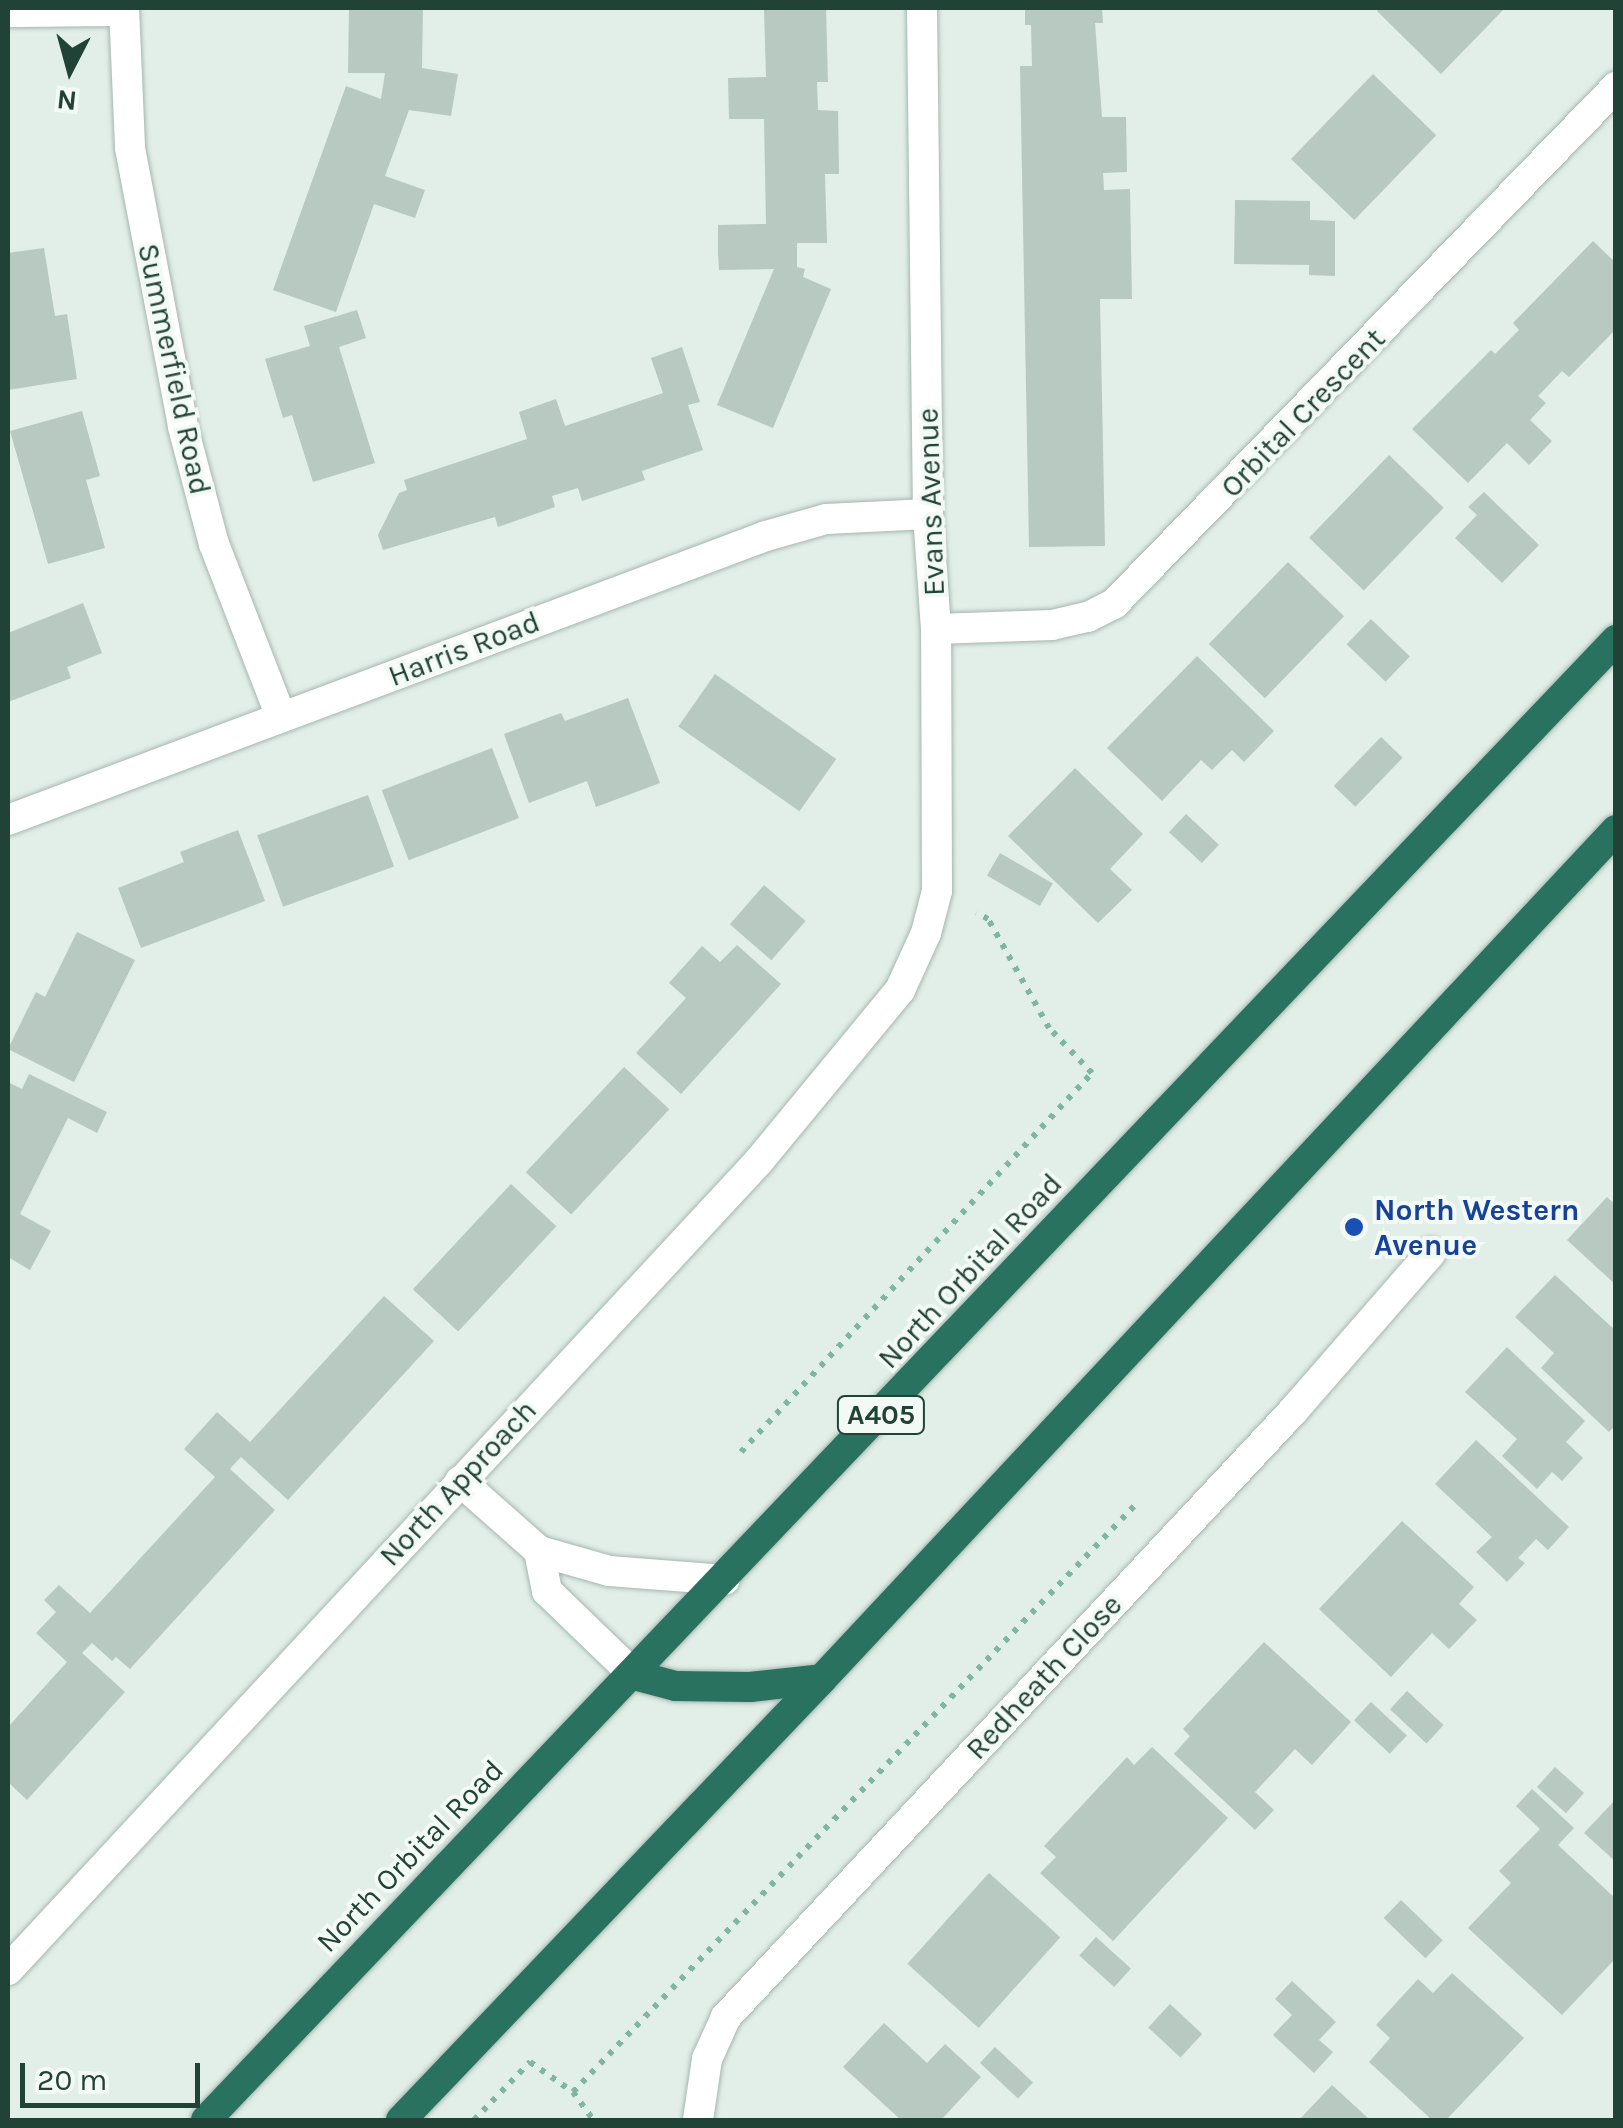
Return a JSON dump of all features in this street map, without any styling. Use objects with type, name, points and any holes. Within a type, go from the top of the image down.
[{"type":"highway","name":"North Orbital Road","points":[[206,2120],[725,1580],[1616,640]]},
{"type":"highway","points":[[401,2120],[822,1679],[1616,830]]},
{"type":"highway","points":[[634,1675],[676,1686],[750,1688],[822,1679]]},
{"type":"street","name":"Evans Avenue","points":[[900,990],[926,934],[937,892],[936,629],[928,514],[922,8]]},
{"type":"street","points":[[8,12],[124,10]]},
{"type":"street","name":"Summerfield Road","points":[[124,10],[130,148],[183,428],[214,544],[281,717]]},
{"type":"street","name":"Orbital Crescent","points":[[936,629],[1052,625],[1088,617],[1114,604],[1616,88]]},
{"type":"street","name":"Harris Road","points":[[8,820],[766,536],[826,519],[928,514]]},
{"type":"street","name":"North Approach","points":[[8,1970],[759,1161],[900,990]]},
{"type":"street","name":"Redheath Close","points":[[698,2120],[707,2058],[726,2016],[1293,1411],[1430,1253]]},
{"type":"street","points":[[460,1480],[538,1551],[608,1571],[725,1580]]},
{"type":"street","points":[[538,1551],[547,1591],[634,1675]]},
{"type":"path","points":[[741,1452],[1092,1073],[1049,1028],[988,919],[937,892]]},
{"type":"path","points":[[572,2092],[983,1663]]},
{"type":"path","points":[[474,2120],[530,2062],[572,2092],[593,2120]]},
{"type":"building","points":[[349,8],[423,8],[422,68],[458,74],[451,116],[409,110],[385,176],[425,190],[415,218],[374,204],[336,312],[273,290],[346,86],[381,99],[385,73],[348,73]]},
{"type":"building","points":[[764,8],[826,8],[828,82],[817,82],[818,110],[838,111],[839,174],[825,174],[827,243],[797,243],[797,267],[805,269],[803,277],[831,289],[773,428],[717,405],[774,269],[719,270],[718,253],[718,225],[766,224],[764,119],[729,119],[728,78],[766,77]]},
{"type":"building","points":[[1025,8],[1102,8],[1103,23],[1095,23],[1102,117],[1126,117],[1127,172],[1103,173],[1104,190],[1130,189],[1132,299],[1100,299],[1105,546],[1029,547],[1020,66],[1032,66],[1031,25],[1025,25]]},
{"type":"building","points":[[1505,8],[1441,74],[1377,11]]},
{"type":"building","points":[[1373,74],[1436,135],[1354,220],[1291,159]]},
{"type":"building","points":[[1235,200],[1310,201],[1310,220],[1335,221],[1335,276],[1309,275],[1309,265],[1234,264]]},
{"type":"building","points":[[1593,241],[1616,263],[1616,329],[1569,377],[1562,371],[1538,396],[1546,403],[1530,420],[1552,441],[1529,465],[1507,443],[1468,483],[1412,429],[1491,350],[1495,354],[1519,330],[1513,323]]},
{"type":"building","points":[[44,248],[55,316],[67,314],[77,379],[8,390],[8,253]]},
{"type":"building","points":[[357,310],[366,338],[339,347],[375,463],[313,482],[292,415],[283,418],[265,359],[310,346],[304,326]]},
{"type":"building","points":[[682,347],[700,402],[688,405],[703,450],[642,471],[645,480],[582,501],[578,488],[552,496],[555,507],[498,527],[495,517],[383,550],[378,535],[399,493],[407,490],[404,480],[527,439],[519,412],[556,399],[565,426],[663,393],[651,358]]},
{"type":"building","points":[[82,411],[100,476],[86,480],[105,548],[48,564],[10,431]]},
{"type":"building","points":[[1389,455],[1444,508],[1364,591],[1309,538]]},
{"type":"building","points":[[1484,492],[1539,545],[1502,583],[1455,538],[1477,515],[1468,507]]},
{"type":"building","points":[[1288,562],[1344,616],[1265,698],[1209,644]]},
{"type":"building","points":[[83,603],[102,653],[67,667],[71,678],[8,702],[8,633]]},
{"type":"building","points":[[1371,619],[1410,657],[1386,682],[1347,644]]},
{"type":"building","points":[[1197,656],[1274,731],[1244,762],[1232,750],[1212,770],[1201,760],[1162,801],[1107,748]]},
{"type":"building","points":[[715,674],[836,759],[800,811],[678,726]]},
{"type":"building","points":[[628,698],[660,783],[596,807],[587,781],[529,803],[504,734],[561,713],[565,721]]},
{"type":"building","points":[[1381,737],[1403,758],[1355,807],[1334,786]]},
{"type":"building","points":[[492,748],[519,818],[409,860],[382,790]]},
{"type":"building","points":[[1075,768],[1143,834],[1110,869],[1132,890],[1098,923],[1008,836]]},
{"type":"building","points":[[368,795],[394,866],[283,907],[257,835]]},
{"type":"building","points":[[1186,814],[1219,845],[1202,863],[1169,832]]},
{"type":"building","points":[[238,830],[265,901],[141,948],[118,888],[184,862],[180,852]]},
{"type":"building","points":[[1000,853],[1053,884],[1040,906],[987,876]]},
{"type":"building","points":[[764,885],[806,921],[771,960],[730,924]]},
{"type":"building","points":[[77,932],[135,960],[74,1082],[8,1049],[36,992],[45,997]]},
{"type":"building","points":[[737,945],[781,984],[681,1094],[636,1053],[686,998],[669,983],[702,946],[720,962]]},
{"type":"building","points":[[624,1067],[669,1109],[571,1215],[526,1172]]},
{"type":"building","points":[[29,1074],[107,1112],[97,1133],[68,1118],[20,1214],[51,1231],[30,1270],[8,1257],[8,1082],[22,1089]]},
{"type":"building","points":[[511,1184],[556,1226],[458,1332],[413,1289]]},
{"type":"building","points":[[1607,1197],[1616,1205],[1616,1285],[1567,1240]]},
{"type":"building","points":[[1555,1275],[1616,1331],[1616,1425],[1609,1432],[1541,1368],[1554,1353],[1515,1317]]},
{"type":"building","points":[[384,1296],[434,1341],[288,1500],[241,1457],[236,1462],[230,1469],[275,1510],[130,1669],[116,1657],[112,1661],[92,1643],[82,1653],[125,1692],[27,1800],[8,1782],[8,1727],[67,1662],[36,1633],[56,1612],[44,1600],[59,1585],[90,1613],[215,1477],[184,1449],[217,1412],[250,1442]]},
{"type":"building","points":[[1507,1347],[1585,1421],[1566,1442],[1583,1458],[1562,1481],[1552,1472],[1537,1489],[1502,1456],[1517,1439],[1465,1392]]},
{"type":"building","points":[[1476,1440],[1569,1527],[1548,1550],[1536,1539],[1518,1558],[1525,1563],[1507,1582],[1476,1552],[1492,1537],[1435,1484]]},
{"type":"building","points":[[1402,1521],[1474,1587],[1459,1604],[1477,1620],[1449,1649],[1432,1633],[1391,1677],[1319,1609]]},
{"type":"building","points":[[1264,1642],[1351,1722],[1312,1765],[1295,1749],[1255,1792],[1274,1810],[1255,1830],[1174,1754],[1190,1736],[1183,1729]]},
{"type":"building","points":[[1407,1691],[1444,1725],[1427,1743],[1390,1709]]},
{"type":"building","points":[[1371,1702],[1407,1735],[1390,1754],[1354,1720]]},
{"type":"building","points":[[1152,1747],[1228,1818],[1113,1941],[1040,1873],[1056,1857],[1044,1846],[1127,1757],[1134,1765]]},
{"type":"building","points":[[1555,1767],[1584,1793],[1566,1813],[1537,1787]]},
{"type":"building","points":[[1532,1789],[1574,1828],[1558,1845],[1616,1899],[1616,1958],[1562,2015],[1468,1928],[1511,1883],[1499,1871],[1540,1829],[1516,1806]]},
{"type":"building","points":[[1616,1799],[1616,1862],[1584,1833]]},
{"type":"building","points":[[989,1873],[1060,1937],[979,2028],[907,1964]]},
{"type":"building","points":[[1401,1900],[1443,1940],[1425,1958],[1384,1918]]},
{"type":"building","points":[[1096,1937],[1131,1968],[1114,1987],[1079,1956]]},
{"type":"building","points":[[1452,1973],[1524,2038],[1446,2120],[1432,2120],[1369,2062],[1390,2038],[1376,2025],[1418,1979],[1433,1993]]},
{"type":"building","points":[[1292,1981],[1336,2022],[1319,2040],[1333,2052],[1314,2073],[1273,2035],[1292,2015],[1275,1999]]},
{"type":"building","points":[[1170,2004],[1202,2034],[1180,2057],[1148,2027]]},
{"type":"building","points":[[884,2023],[927,2063],[945,2044],[981,2077],[941,2120],[901,2120],[843,2067]]},
{"type":"building","points":[[995,2047],[1033,2082],[1018,2099],[980,2063]]},
{"type":"building","points":[[1332,2085],[1370,2120],[1299,2120]]},
{"type":"place","name":"North Western Avenue","points":[[1354,1227]]}]
